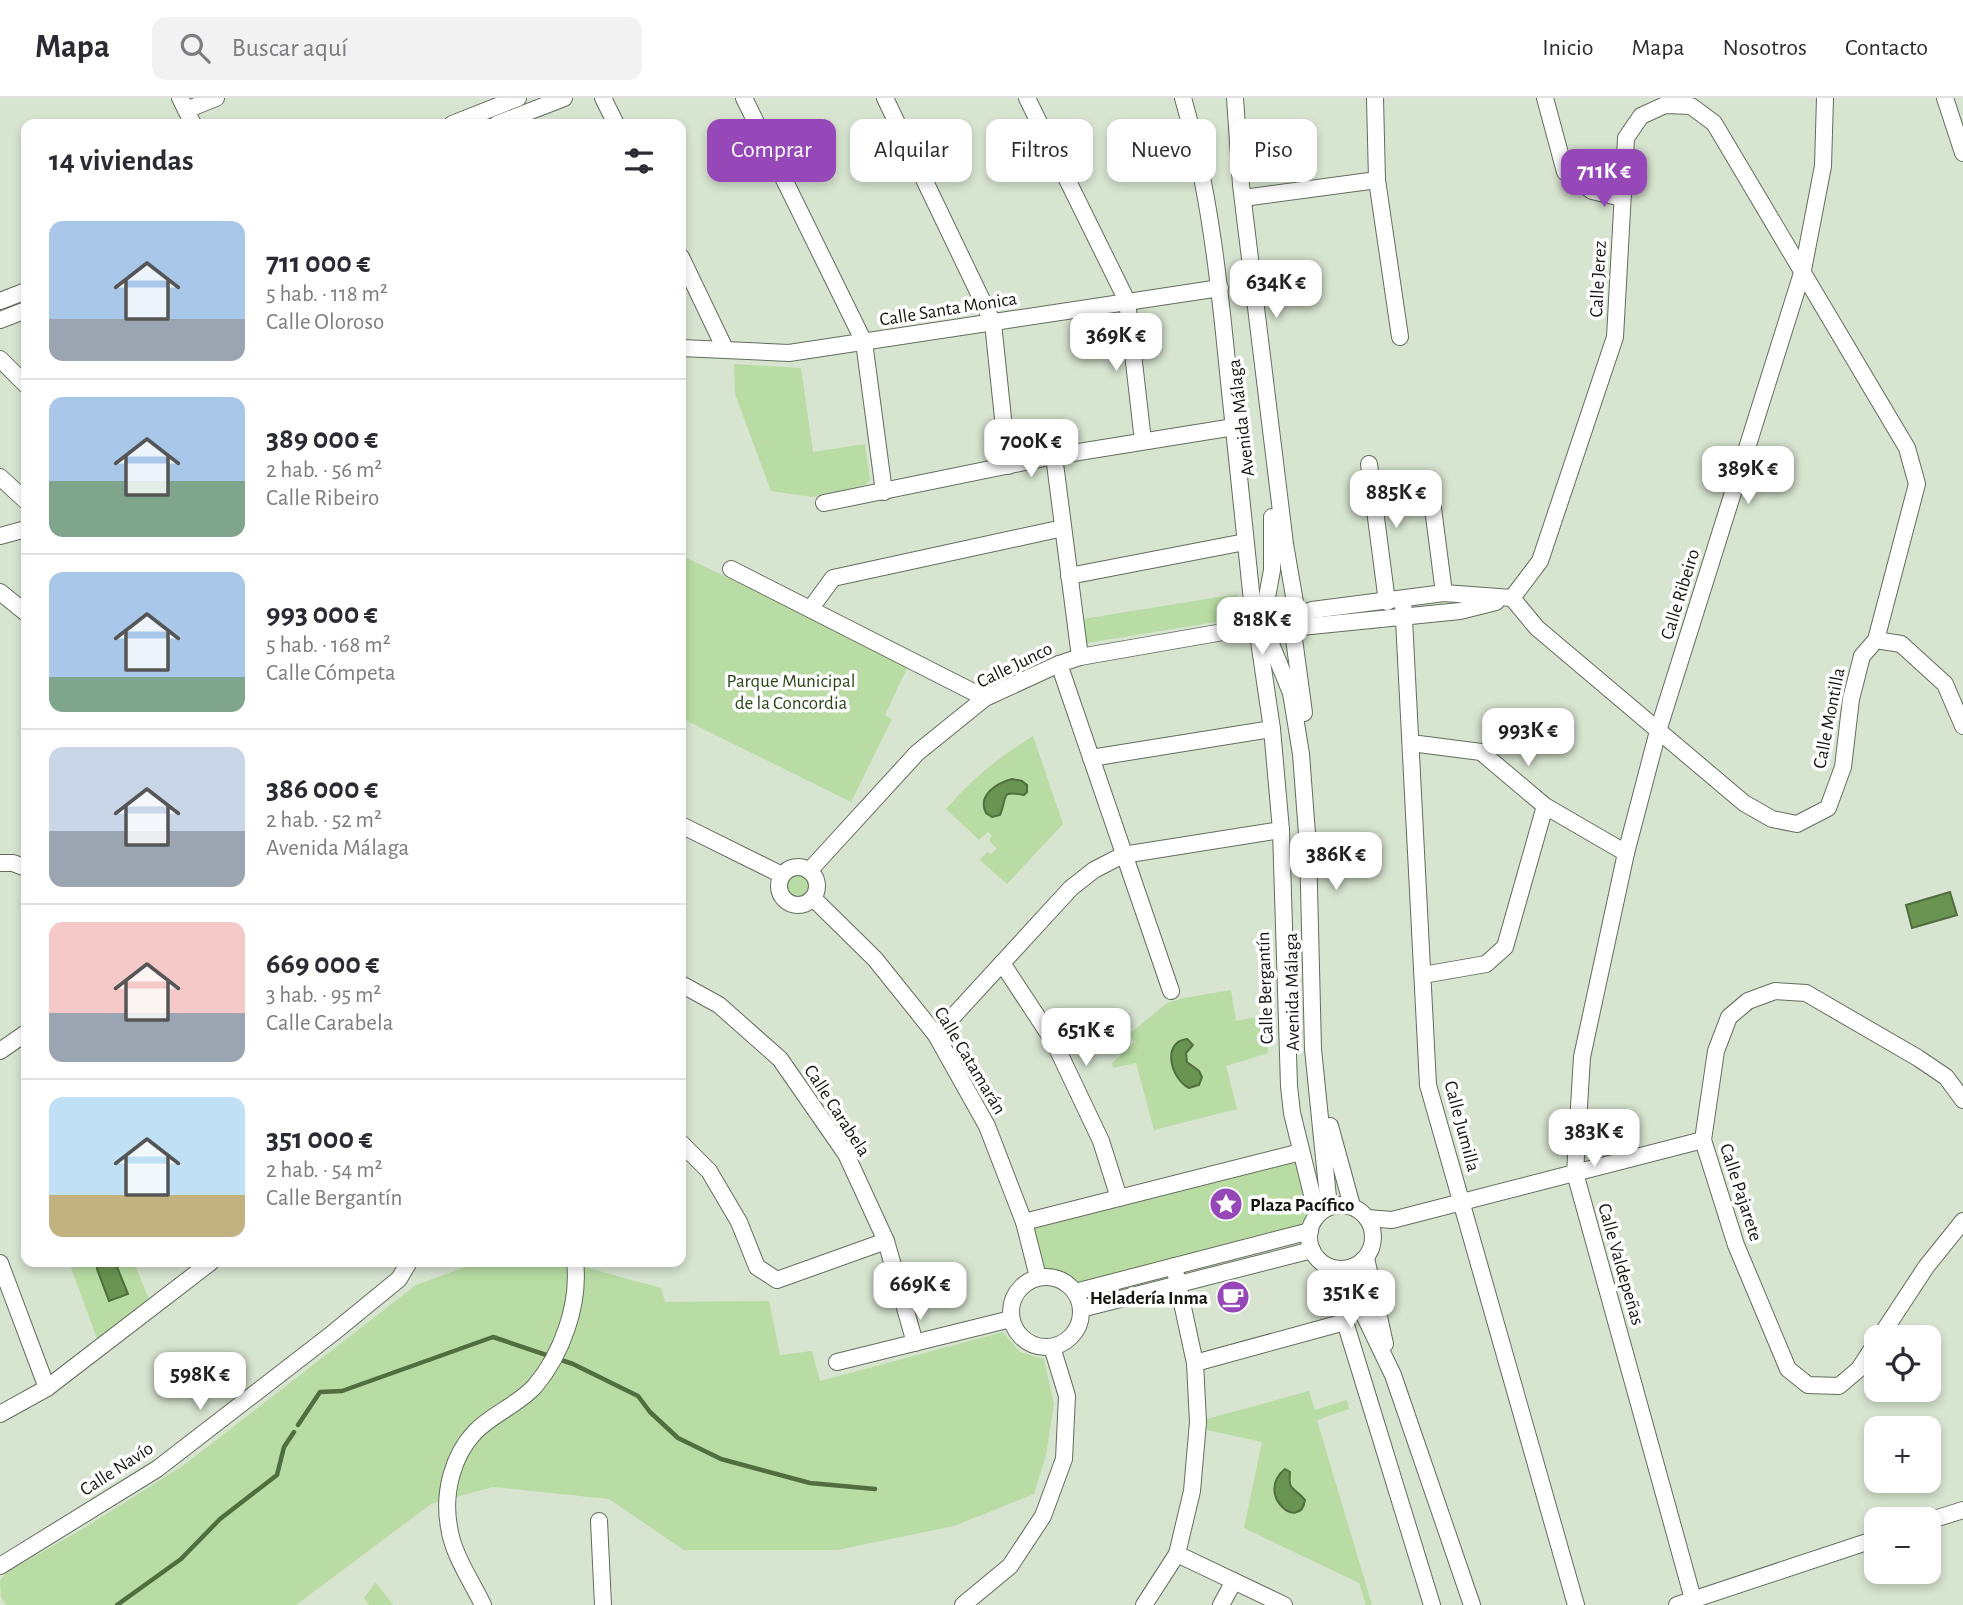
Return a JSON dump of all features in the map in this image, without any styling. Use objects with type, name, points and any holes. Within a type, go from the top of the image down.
[{"type":"street","points":[[186,111],[216,98]]},
{"type":"street","points":[[465,119],[518,98]]},
{"type":"street","points":[[510,119],[564,98]]},
{"type":"street","points":[[603,98],[614,119]]},
{"type":"street","points":[[744,98],[864,342],[884,492]]},
{"type":"street","points":[[885,98],[993,323],[1008,466]]},
{"type":"street","points":[[1027,98],[1127,301],[1143,441]]},
{"type":"street","name":"Calle Bergantín","points":[[1183,98],[1205,186],[1220,288],[1252,601],[1264,626],[1259,640],[1272,729],[1281,830],[1292,1113],[1301,1152],[1323,1211]]},
{"type":"street","name":"Avenida Málaga","points":[[1226,98],[1230,163],[1273,533],[1272,570],[1264,626]]},
{"type":"street","name":"Avenida Málaga","points":[[1235,98],[1236,144],[1242,198],[1285,544],[1298,622],[1297,698],[1308,847],[1313,1049],[1323,1211]]},
{"type":"street","points":[[1375,98],[1377,180],[1401,337]]},
{"type":"street","points":[[1545,98],[1565,172],[1592,191],[1622,198]]},
{"type":"street","name":"Calle Ribeiro","points":[[1658,731],[1803,270],[1823,166],[1825,98]]},
{"type":"street","points":[[1945,98],[1963,153]]},
{"type":"street","name":"Calle Jerez","points":[[1512,598],[1540,561],[1615,337],[1626,138],[1641,116],[1665,105],[1691,106],[1714,123],[1803,270]]},
{"type":"street","points":[[1242,198],[1377,180]]},
{"type":"street","points":[[686,267],[725,349]]},
{"type":"street","name":"Calle Montilla","points":[[1512,598],[1537,628],[1744,803],[1772,819],[1797,824],[1828,808],[1843,767],[1851,699],[1862,656],[1876,640],[1917,484],[1907,448],[1803,270]]},
{"type":"street","name":"Calle Santa Monica","points":[[686,348],[789,353],[1220,288]]},
{"type":"street","points":[[0,302],[21,293]]},
{"type":"street","points":[[0,320],[21,312]]},
{"type":"street","points":[[0,359],[21,380]]},
{"type":"street","points":[[824,503],[1054,456],[1234,427]]},
{"type":"street","points":[[1054,456],[1080,657]]},
{"type":"street","name":"Calle Jumilla","points":[[1368,464],[1395,601],[1405,617],[1428,1085],[1576,1605]]},
{"type":"street","points":[[0,477],[21,496]]},
{"type":"street","points":[[1430,485],[1444,593]]},
{"type":"street","points":[[811,608],[832,578],[1063,528]]},
{"type":"street","points":[[0,536],[21,530]]},
{"type":"street","points":[[1069,576],[1245,541]]},
{"type":"street","points":[[732,569],[985,698]]},
{"type":"street","points":[[0,592],[21,609]]},
{"type":"street","points":[[1264,626],[1281,643],[1312,610],[1444,593],[1512,598]]},
{"type":"street","points":[[1298,622],[1405,617],[1460,611],[1512,598]]},
{"type":"street","points":[[1264,626],[1277,601],[1291,604],[1298,622]]},
{"type":"street","points":[[1264,626],[1297,698]]},
{"type":"street","name":"Calle Junco","points":[[809,871],[917,752],[985,698],[1080,657],[1264,626]]},
{"type":"street","points":[[1876,640],[1901,644],[1945,684],[1963,726]]},
{"type":"street","points":[[1059,664],[1171,991]]},
{"type":"street","name":"Avenida Málaga","points":[[1297,698],[1317,878],[1324,1084],[1328,1118],[1352,1206]]},
{"type":"street","points":[[1091,758],[1272,729]]},
{"type":"street","name":"Calle Valdepeñas","points":[[1658,731],[1626,853],[1582,1057],[1575,1173],[1693,1600]]},
{"type":"street","points":[[1411,743],[1481,752],[1545,806],[1626,853]]},
{"type":"street","points":[[1423,975],[1486,964],[1505,947],[1545,806]]},
{"type":"street","points":[[686,827],[782,875]]},
{"type":"street","points":[[936,1035],[1071,888],[1094,870],[1124,855],[1281,830]]},
{"type":"street","points":[[0,863],[21,866]]},
{"type":"street","points":[[792,868],[809,871],[817,887],[813,898],[797,905],[786,901],[779,886],[782,875],[792,868]]},
{"type":"street","name":"Calle Catamarán","points":[[813,898],[874,959],[936,1035],[987,1126],[1024,1222],[1038,1278]]},
{"type":"street","points":[[1002,963],[1054,1042],[1101,1141],[1119,1198]]},
{"type":"street","name":"Calle Carabela","points":[[686,987],[719,1005],[780,1059],[846,1154],[886,1241],[915,1343]]},
{"type":"street","name":"Calle Pajarete","points":[[1864,1361],[1839,1386],[1808,1385],[1788,1369],[1736,1245],[1703,1140],[1716,1051],[1729,1017],[1748,1001],[1775,991],[1806,993],[1946,1077],[1963,1100]]},
{"type":"street","points":[[0,1051],[21,1036]]},
{"type":"street","points":[[1367,1218],[1392,1220],[1703,1140]]},
{"type":"street","points":[[686,1148],[709,1171],[739,1222],[757,1267],[777,1280],[886,1241]]},
{"type":"street","points":[[1024,1222],[1301,1152]]},
{"type":"street","points":[[1325,1265],[1351,1268],[1366,1258],[1370,1251],[1373,1234],[1367,1218],[1352,1206],[1336,1205],[1323,1211],[1310,1231],[1312,1250],[1325,1265],[1345,1322],[1432,1605]]},
{"type":"street","points":[[1373,1234],[1392,1220]]},
{"type":"street","points":[[1888,1325],[1926,1267],[1963,1221]]},
{"type":"street","points":[[1075,1292],[1310,1231]]},
{"type":"street","points":[[1081,1309],[1312,1250]]},
{"type":"street","points":[[1366,1258],[1393,1375],[1472,1605]]},
{"type":"street","points":[[0,1263],[47,1388]]},
{"type":"street","points":[[1144,1605],[1177,1554],[1192,1491],[1198,1422],[1195,1363],[1174,1266]]},
{"type":"street","points":[[0,1414],[47,1388],[204,1267]]},
{"type":"street","name":"Calle Navío","points":[[0,1566],[157,1469],[333,1333],[399,1279],[406,1267]]},
{"type":"street","points":[[484,1605],[457,1553],[449,1527],[447,1491],[457,1460],[475,1432],[514,1405],[534,1386],[554,1358],[572,1313],[577,1279],[576,1267]]},
{"type":"street","points":[[1342,1269],[1393,1375]]},
{"type":"street","points":[[1054,1277],[1075,1292],[1081,1309],[1080,1323],[1073,1335],[1061,1345],[1038,1347],[1027,1342],[1014,1330],[1011,1304],[1019,1289],[1038,1278],[1054,1277]]},
{"type":"street","points":[[837,1362],[1011,1319]]},
{"type":"street","points":[[1195,1363],[1345,1322]]},
{"type":"street","points":[[963,1605],[1010,1566],[1043,1516],[1064,1459],[1067,1396],[1052,1347]]},
{"type":"street","points":[[1941,1517],[1963,1510]]},
{"type":"street","points":[[599,1521],[603,1605]]},
{"type":"street","points":[[1676,1605],[1864,1543]]},
{"type":"street","points":[[1177,1554],[1284,1605]]},
{"type":"street","points":[[1221,1605],[1234,1581]]},
{"type":"green space","points":[[734,364],[801,368],[813,452],[865,444],[870,480],[865,485],[812,497],[771,491],[735,394]]},
{"type":"green space","name":"Parque Municipal de la Concordia","points":[[686,557],[908,666],[885,715],[892,719],[851,802],[686,720]]},
{"type":"green space","points":[[1237,594],[1240,618],[1087,643],[1083,619]]},
{"type":"green space","points":[[1033,736],[1063,824],[1007,884],[980,860],[987,852],[991,854],[997,849],[989,840],[992,836],[988,832],[979,840],[946,809],[986,769]]},
{"type":"green space","points":[[798,874],[807,877],[810,886],[807,895],[798,898],[789,895],[786,886],[789,877]]},
{"type":"green space","points":[[1231,990],[1236,1021],[1276,1013],[1276,1029],[1267,1030],[1268,1053],[1226,1066],[1237,1109],[1154,1130],[1136,1063],[1113,1068],[1112,1063],[1135,1042],[1129,1034],[1167,1003]]},
{"type":"green space","points":[[1298,1156],[1313,1215],[1306,1228],[1077,1287],[1060,1276],[1041,1273],[1030,1225]]},
{"type":"green space","points":[[71,1267],[136,1267],[149,1300],[98,1341]]},
{"type":"green space","points":[[465,1267],[583,1267],[661,1288],[665,1302],[769,1301],[780,1355],[812,1351],[820,1381],[1003,1332],[1020,1352],[1044,1359],[1054,1404],[1046,1455],[1034,1494],[954,1526],[837,1550],[684,1550],[609,1499],[493,1487],[431,1504],[296,1605],[6,1605],[1,1597],[0,1581],[7,1572],[86,1527],[184,1465],[416,1285]]},
{"type":"green space","points":[[1309,1391],[1315,1410],[1347,1400],[1349,1409],[1317,1420],[1372,1605],[1366,1605],[1359,1583],[1244,1528],[1262,1442],[1207,1430],[1207,1419]]},
{"type":"green space","points":[[375,1583],[393,1605],[369,1605],[364,1598]]},
{"type":"shaded area","points":[[1012,779],[1027,785],[1027,792],[1024,795],[1008,794],[1000,815],[992,817],[986,813],[984,807],[986,795],[1000,783]]},
{"type":"shaded area","points":[[1950,892],[1957,915],[1912,928],[1906,905]]},
{"type":"shaded area","points":[[1187,1039],[1193,1045],[1186,1053],[1187,1062],[1199,1071],[1202,1077],[1199,1085],[1189,1088],[1177,1077],[1171,1053],[1179,1042]]},
{"type":"shaded area","points":[[117,1267],[128,1294],[109,1301],[97,1269]]},
{"type":"shaded area","points":[[1285,1469],[1290,1472],[1291,1486],[1305,1500],[1301,1509],[1295,1513],[1288,1511],[1276,1498],[1274,1489],[1277,1479]]},
{"type":"waterway","points":[[298,1425],[320,1392],[342,1391],[493,1337],[573,1364],[638,1396],[650,1412],[678,1438],[721,1459],[810,1483],[875,1489]]},
{"type":"waterway","points":[[117,1605],[181,1559],[220,1519],[277,1475],[284,1447],[294,1432]]},
{"type":"place","name":"Plaza Pacífico","points":[[1226,1204]]},
{"type":"place","name":"Heladería Inma","points":[[1233,1297]]}]
